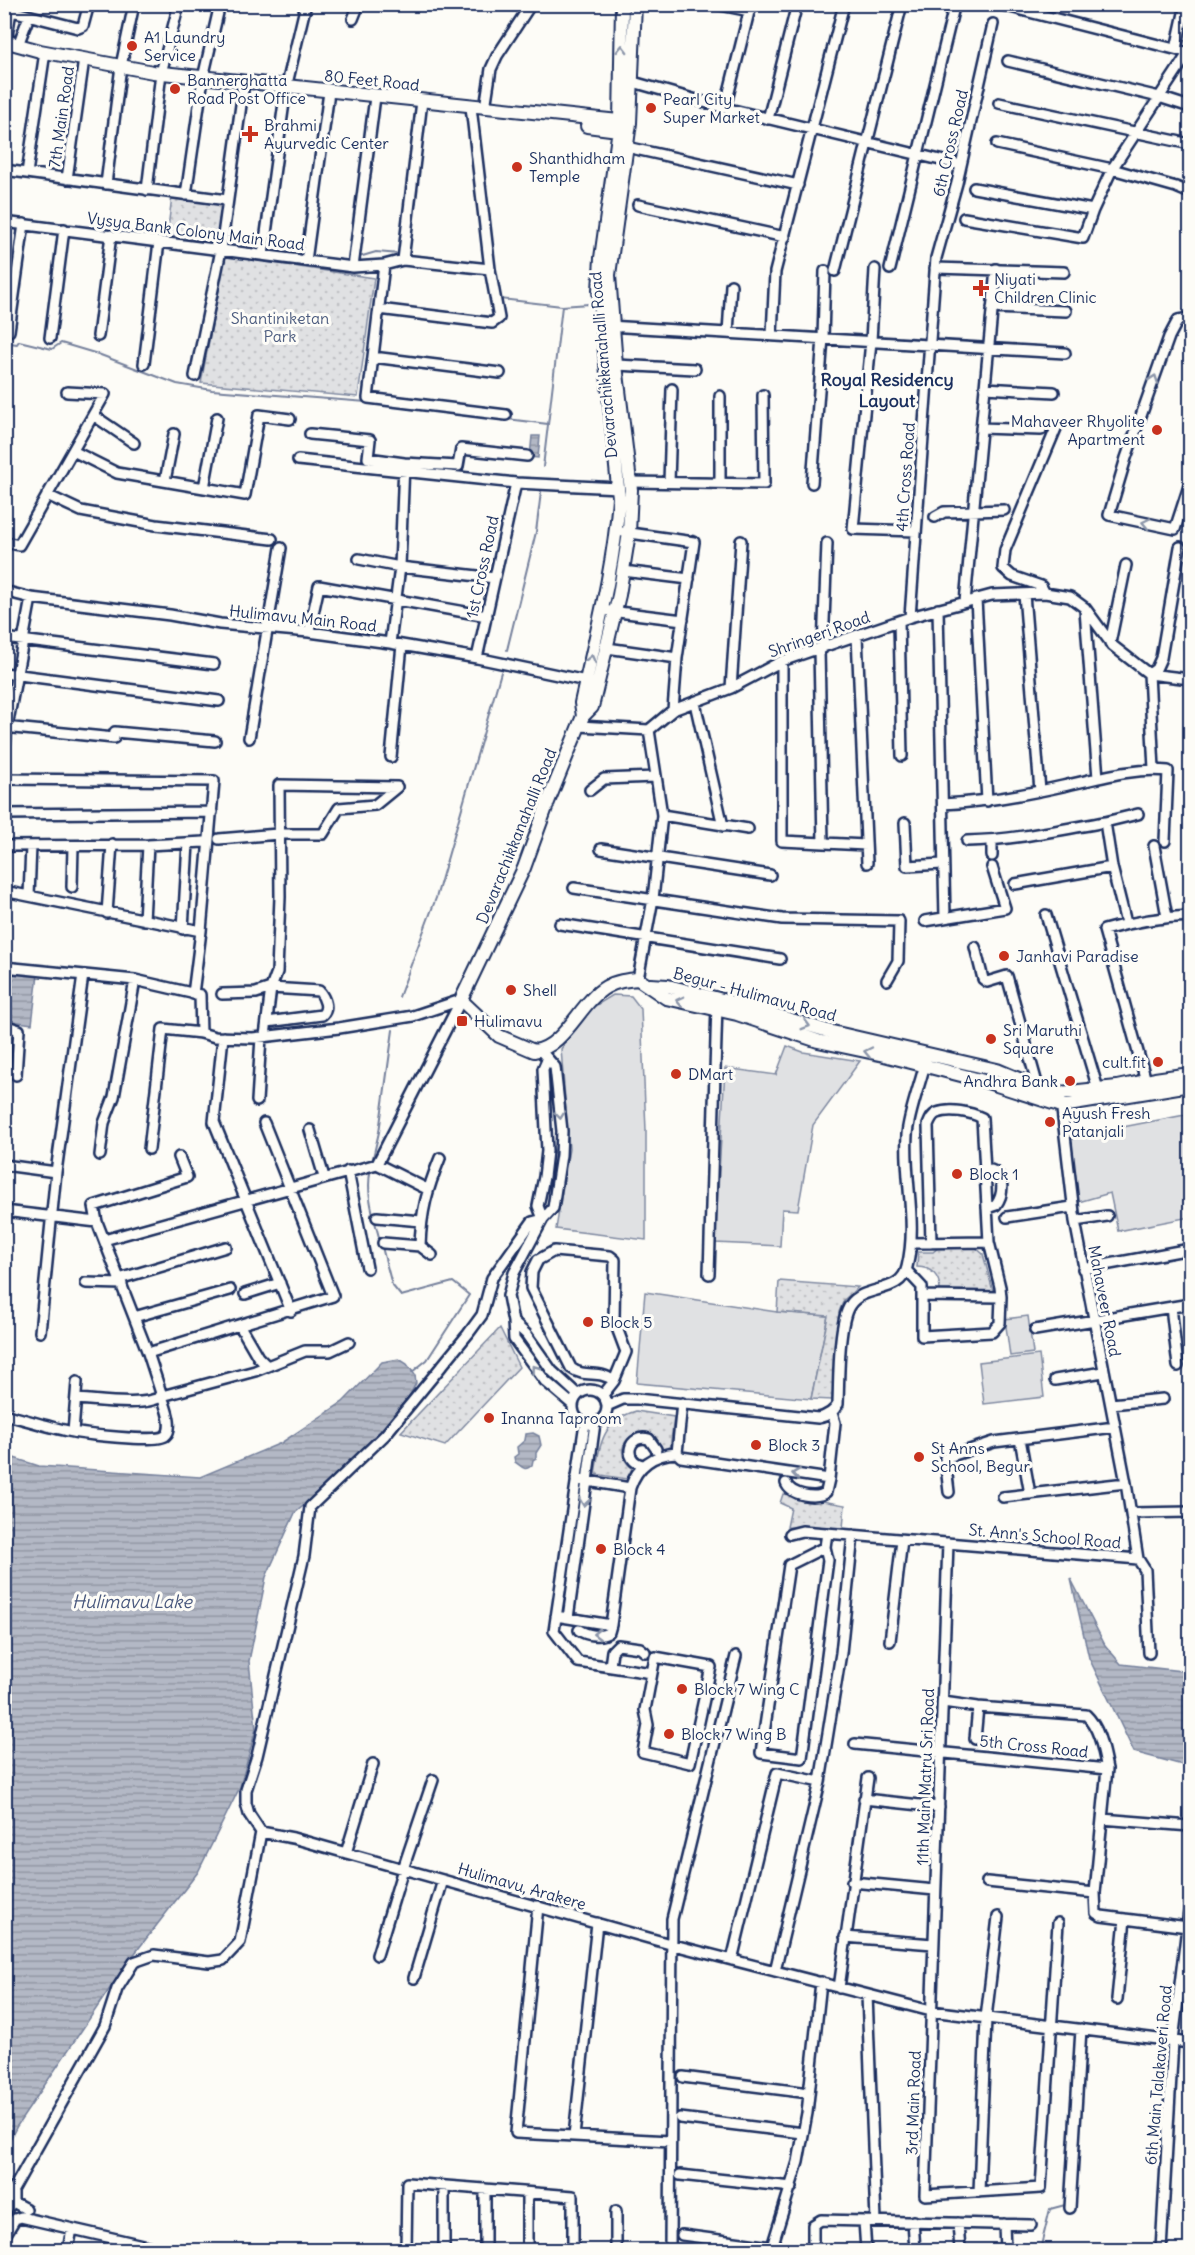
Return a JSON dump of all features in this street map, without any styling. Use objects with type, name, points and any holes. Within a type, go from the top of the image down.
[{"type":"main road","name":"Devarachikkanahalli Road","points":[[622,4],[627,80]]},
{"type":"main road","name":"Devarachikkanahalli Road","points":[[461,1000],[524,868],[581,721],[581,703],[607,648],[623,571],[608,326],[609,275],[612,222],[622,146],[635,4]]},
{"type":"main road","name":"80 Feet Road","points":[[8,45],[161,73],[286,88],[562,115],[569,123],[624,126]]},
{"type":"main road","name":"Devarachikkanahalli Road","points":[[591,682],[602,610],[622,532],[630,482],[616,365],[608,326]]},
{"type":"main road","name":"Begur - Hulimavu Road","points":[[543,1055],[588,1002],[604,988],[614,983],[643,982],[668,986],[737,1014],[818,1041],[997,1070],[1038,1087],[1061,1100],[1098,1089],[1191,1074]]},
{"type":"main road","points":[[461,1000],[499,1036],[543,1055]]},
{"type":"main road","name":"Begur - Hulimavu Road","points":[[926,1059],[1061,1100],[1191,1085]]},
{"type":"street","points":[[8,45],[8,10],[78,28],[83,26],[89,4]]},
{"type":"street","points":[[106,184],[121,66],[134,4]]},
{"type":"street","points":[[147,190],[161,73],[179,4]]},
{"type":"street","points":[[186,195],[203,78],[220,4]]},
{"type":"street","points":[[263,255],[286,88],[306,4]]},
{"type":"street","points":[[353,19],[359,4]]},
{"type":"street","points":[[485,108],[494,62],[531,4]]},
{"type":"street","points":[[715,4],[751,8],[725,108]]},
{"type":"street","points":[[768,119],[797,4]]},
{"type":"street","points":[[772,335],[775,272],[844,4]]},
{"type":"street","points":[[812,483],[830,271],[867,144],[902,4]]},
{"type":"street","points":[[964,218],[1083,238],[1112,169],[1190,52],[998,4]]},
{"type":"street","points":[[1176,49],[1186,4]]},
{"type":"street","points":[[890,269],[954,7]]},
{"type":"street","points":[[8,45],[29,16]]},
{"type":"street","name":"6th Cross Road","points":[[935,268],[993,24]]},
{"type":"street","points":[[27,173],[45,52]]},
{"type":"street","name":"7th Main Road","points":[[67,179],[84,59]]},
{"type":"street","points":[[1008,61],[1159,97],[1191,107]]},
{"type":"street","points":[[627,80],[768,119],[961,165]]},
{"type":"street","points":[[195,376],[221,250],[244,83]]},
{"type":"street","points":[[306,261],[329,92]]},
{"type":"street","points":[[353,267],[375,97]]},
{"type":"street","points":[[423,101],[403,260],[490,269]]},
{"type":"street","points":[[999,103],[1191,144]]},
{"type":"street","points":[[379,309],[492,323],[499,318],[490,269],[471,107]]},
{"type":"street","points":[[997,144],[1112,169],[1191,193]]},
{"type":"street","points":[[622,146],[798,185]]},
{"type":"street","points":[[4,170],[227,200]]},
{"type":"street","points":[[974,188],[1093,210]]},
{"type":"street","points":[[638,205],[785,237]]},
{"type":"street","name":"Vysya Bank Colony Main Road","points":[[4,222],[353,267],[384,265],[403,260]]},
{"type":"street","points":[[9,331],[24,224]]},
{"type":"street","points":[[50,338],[64,230]]},
{"type":"street","points":[[98,336],[111,236]]},
{"type":"street","points":[[144,364],[159,242]]},
{"type":"street","points":[[384,265],[368,398],[506,415]]},
{"type":"street","points":[[935,268],[1064,273]]},
{"type":"street","name":"4th Cross Road","points":[[910,617],[935,268]]},
{"type":"street","points":[[875,269],[871,341],[853,529],[916,531]]},
{"type":"street","points":[[965,602],[996,269]]},
{"type":"street","points":[[728,333],[731,285]]},
{"type":"street","points":[[992,308],[1066,311]]},
{"type":"street","points":[[1191,318],[1178,320],[1169,337],[1126,458],[1109,515],[1175,529],[1191,483]]},
{"type":"street","points":[[608,326],[1065,353]]},
{"type":"street","points":[[373,357],[500,373]]},
{"type":"street","points":[[616,365],[695,369]]},
{"type":"street","points":[[985,388],[1054,392]]},
{"type":"street","points":[[669,482],[672,389]]},
{"type":"street","points":[[4,542],[19,545],[105,394],[67,392]]},
{"type":"street","points":[[720,396],[720,483]]},
{"type":"street","points":[[630,482],[764,484],[764,396]]},
{"type":"street","points":[[93,415],[134,443]]},
{"type":"street","points":[[72,451],[117,473],[245,495],[259,415],[290,419]]},
{"type":"street","points":[[204,488],[217,418]]},
{"type":"street","points":[[1057,426],[1005,550],[1003,568],[1012,576],[1041,586],[1045,593],[1070,597],[1085,608],[1110,643],[1149,674],[1191,679]]},
{"type":"street","points":[[981,428],[1041,430]]},
{"type":"street","points":[[165,481],[174,434]]},
{"type":"street","points":[[310,434],[370,440],[368,458],[404,467],[458,466],[460,449],[527,456]]},
{"type":"street","points":[[298,460],[404,467],[516,483],[618,488]]},
{"type":"street","points":[[390,643],[400,567],[404,467]]},
{"type":"street","name":"1st Cross Road","points":[[477,658],[516,483]]},
{"type":"street","points":[[47,495],[81,511],[156,525],[272,539]]},
{"type":"street","points":[[934,517],[944,512],[1004,510]]},
{"type":"street","points":[[622,532],[694,542],[677,658],[673,710]]},
{"type":"street","points":[[731,688],[741,541]]},
{"type":"street","points":[[823,843],[821,649],[827,543]]},
{"type":"street","points":[[1149,674],[1156,669],[1161,658],[1180,547]]},
{"type":"street","points":[[249,738],[281,548]]},
{"type":"street","points":[[359,559],[400,567],[495,578]]},
{"type":"street","points":[[1110,643],[1126,565]]},
{"type":"street","points":[[623,571],[689,579]]},
{"type":"street","points":[[309,632],[318,586],[396,598],[487,616]]},
{"type":"street","name":"Hulimavu Main Road","points":[[4,591],[31,598],[266,630],[309,632],[390,643],[477,658],[591,682]]},
{"type":"street","name":"Shringeri Road","points":[[649,730],[673,710],[695,704],[782,662],[910,617],[992,595],[1045,593]]},
{"type":"street","points":[[1024,594],[1040,791]]},
{"type":"street","points":[[4,754],[6,727],[31,598]]},
{"type":"street","points":[[976,599],[987,801]]},
{"type":"street","points":[[1085,608],[1098,778]]},
{"type":"street","points":[[938,609],[945,918]]},
{"type":"street","points":[[602,610],[683,620]]},
{"type":"street","points":[[899,621],[902,756]]},
{"type":"street","points":[[857,636],[867,863]]},
{"type":"street","points":[[4,638],[214,664]]},
{"type":"street","points":[[391,757],[402,645]]},
{"type":"street","points":[[607,648],[677,658]]},
{"type":"street","points":[[782,662],[782,841],[866,845]]},
{"type":"street","points":[[4,673],[219,700]]},
{"type":"street","points":[[1149,674],[1154,769]]},
{"type":"street","points":[[695,704],[723,826]]},
{"type":"street","points":[[581,721],[649,730],[662,815],[653,898],[646,937],[643,982]]},
{"type":"street","points":[[6,727],[114,738],[115,732],[215,741]]},
{"type":"street","points":[[943,804],[987,801],[1154,769],[1168,771],[1165,841]]},
{"type":"street","points":[[590,790],[604,779],[655,777]]},
{"type":"street","points":[[4,779],[214,781],[193,994]]},
{"type":"street","points":[[219,839],[278,834],[323,834],[339,808],[375,805],[397,787],[279,785],[278,834],[280,897],[277,972],[271,988],[263,1037],[257,1101]]},
{"type":"street","points":[[4,814],[212,812]]},
{"type":"street","points":[[967,842],[992,841],[1105,822],[1138,814]]},
{"type":"street","points":[[662,815],[748,829]]},
{"type":"street","points":[[1105,822],[1112,867],[1126,923]]},
{"type":"street","points":[[905,823],[907,866],[943,864]]},
{"type":"street","points":[[992,841],[992,856]]},
{"type":"street","points":[[4,846],[148,845],[204,842]]},
{"type":"street","points":[[183,929],[188,843]]},
{"type":"street","points":[[107,913],[112,844]]},
{"type":"street","points":[[144,920],[148,845]]},
{"type":"street","points":[[28,896],[31,846]]},
{"type":"street","points":[[72,886],[73,846]]},
{"type":"street","points":[[1154,846],[1167,917]]},
{"type":"street","points":[[601,849],[770,875]]},
{"type":"street","points":[[925,921],[1005,908],[992,867]]},
{"type":"street","points":[[1016,884],[1112,867]]},
{"type":"street","points":[[574,888],[782,919],[899,921],[898,961],[887,980]]},
{"type":"street","points":[[4,891],[201,931]]},
{"type":"street","points":[[1046,915],[1098,1089]]},
{"type":"street","points":[[1146,1081],[1104,930],[1126,923],[1191,916]]},
{"type":"street","points":[[560,924],[780,959]]},
{"type":"street","points":[[975,947],[983,979],[987,982],[1007,976],[1038,1087]]},
{"type":"street","points":[[4,967],[135,980],[200,995],[201,1033]]},
{"type":"street","points":[[40,1332],[50,1216],[83,975]]},
{"type":"street","points":[[100,1155],[104,1123],[114,1097],[135,980]]},
{"type":"street","points":[[222,994],[256,993],[271,988],[319,991],[325,1002],[326,1011],[322,1015],[267,1022]]},
{"type":"street","points":[[150,1149],[163,1029],[223,1037],[263,1037],[401,1019],[461,1000]]},
{"type":"street","points":[[373,1164],[461,1000]]},
{"type":"street","points":[[709,1274],[717,1004]]},
{"type":"street","points":[[4,1025],[19,1030],[15,1075]]},
{"type":"street","points":[[223,1037],[214,1122],[291,1311]]},
{"type":"street","points":[[543,1055],[555,1067],[561,1155],[553,1208],[543,1219],[514,1273],[508,1296],[514,1339],[544,1382],[573,1405],[576,1416],[585,1423],[596,1423]]},
{"type":"street","points":[[543,1055],[547,1150],[538,1206],[543,1219]]},
{"type":"street","points":[[607,1406],[630,1399],[818,1418],[831,1413],[838,1404],[843,1323],[848,1307],[864,1293],[897,1283],[906,1270],[911,1243],[907,1134],[926,1059]]},
{"type":"street","name":"Mahaveer Road","points":[[1061,1100],[1074,1221],[1132,1513],[1138,1559],[1145,1570],[1149,1653]]},
{"type":"street","points":[[906,1270],[922,1287],[922,1336],[992,1332],[1000,1323],[1001,1297],[989,1242],[982,1118],[970,1112],[936,1114],[931,1119],[927,1132],[931,1243]]},
{"type":"street","points":[[148,1353],[291,1311],[333,1296],[264,1123]]},
{"type":"street","points":[[310,1130],[324,1178]]},
{"type":"street","points":[[4,1414],[73,1432],[157,1440],[165,1437],[168,1432],[169,1418],[148,1353],[97,1222],[94,1206],[187,1176],[179,1157]]},
{"type":"street","points":[[420,1246],[421,1221],[427,1189],[440,1158]]},
{"type":"street","points":[[104,1240],[373,1164],[427,1189]]},
{"type":"street","points":[[4,1166],[56,1172]]},
{"type":"street","points":[[987,1208],[996,1204],[1001,1195],[1000,1178],[991,1170]]},
{"type":"street","points":[[348,1171],[367,1268]]},
{"type":"street","points":[[1007,1217],[1072,1207]]},
{"type":"street","points":[[4,1211],[97,1222]]},
{"type":"street","points":[[1074,1221],[1107,1216]]},
{"type":"street","points":[[377,1217],[421,1221]]},
{"type":"street","points":[[4,2212],[13,2202],[13,2190],[105,2026],[117,1989],[129,1967],[134,1962],[154,1955],[209,1962],[223,1960],[240,1942],[261,1832],[249,1814],[246,1790],[257,1756],[304,1556],[310,1507],[385,1435],[463,1340],[482,1315],[492,1278],[532,1222],[543,1219]]},
{"type":"street","points":[[911,1243],[989,1242]]},
{"type":"street","points":[[383,1243],[420,1246],[432,1255]]},
{"type":"street","points":[[86,1283],[121,1282],[226,1247]]},
{"type":"street","points":[[1083,1269],[1191,1249]]},
{"type":"street","points":[[598,1393],[610,1378],[626,1352],[614,1320],[615,1260],[610,1256],[554,1251],[543,1255],[534,1266],[531,1288],[567,1362],[577,1373],[610,1378]]},
{"type":"street","points":[[244,1294],[280,1283]]},
{"type":"street","points":[[134,1317],[230,1290]]},
{"type":"street","points":[[922,1296],[1001,1297]]},
{"type":"street","points":[[1035,1330],[1191,1304]]},
{"type":"street","points":[[1171,1307],[1178,1366]]},
{"type":"street","points":[[513,1322],[526,1334],[552,1371],[578,1395]]},
{"type":"street","points":[[240,1326],[258,1358],[267,1366]]},
{"type":"street","points":[[76,1398],[132,1402],[157,1400],[162,1396],[255,1371],[305,1351],[330,1352],[349,1342]]},
{"type":"street","points":[[1055,1380],[1103,1372]]},
{"type":"street","points":[[73,1432],[77,1382]]},
{"type":"street","points":[[573,1405],[578,1395],[588,1390],[598,1393],[607,1406]]},
{"type":"street","points":[[1111,1404],[1163,1399]]},
{"type":"street","points":[[677,1453],[682,1403]]},
{"type":"street","points":[[568,1618],[596,1423],[604,1416],[607,1406]]},
{"type":"street","points":[[786,1483],[793,1492],[819,1496],[826,1492],[835,1423],[831,1413]]},
{"type":"street","points":[[585,1423],[554,1630],[578,1662],[651,1673]]},
{"type":"street","points":[[949,1492],[945,1458],[994,1442],[1115,1427]]},
{"type":"street","points":[[644,1465],[635,1463],[630,1457],[629,1449],[633,1441],[641,1438],[649,1439],[656,1449]]},
{"type":"street","points":[[1020,1439],[1030,1494]]},
{"type":"street","points":[[677,1453],[681,1457],[829,1479]]},
{"type":"street","points":[[579,1630],[584,1633],[603,1635],[609,1632],[630,1488],[635,1476],[644,1465],[655,1457],[677,1453]]},
{"type":"street","points":[[576,1479],[630,1488]]},
{"type":"street","points":[[1003,1497],[1126,1483]]},
{"type":"street","points":[[1132,1513],[1191,1512]]},
{"type":"street","name":"St. Ann's School Road","points":[[790,1534],[802,1531],[1138,1559]]},
{"type":"street","points":[[825,1547],[789,1564],[761,1753],[802,1758],[828,1560],[825,1547],[827,1533]]},
{"type":"street","points":[[774,1971],[820,1782],[841,1653],[853,1535]]},
{"type":"street","points":[[890,1641],[902,1540]]},
{"type":"street","name":"11th Main Matru Sri Road","points":[[931,2011],[948,1543]]},
{"type":"street","points":[[556,1616],[611,1625]]},
{"type":"street","points":[[610,1666],[612,1650],[618,1646],[640,1648],[645,1652]]},
{"type":"street","points":[[670,2250],[670,1944],[675,1897],[736,1656]]},
{"type":"street","points":[[655,1658],[711,1667],[690,1763],[643,1752],[648,1725],[645,1710],[651,1673],[655,1658]]},
{"type":"street","points":[[943,1702],[978,1707],[1086,1715],[1092,1721],[1104,1751],[1107,1769]]},
{"type":"street","points":[[975,1739],[978,1707]]},
{"type":"street","name":"5th Cross Road","points":[[855,1744],[1107,1769],[1095,1893]]},
{"type":"street","points":[[346,1853],[374,1764]]},
{"type":"street","points":[[732,1960],[777,1773],[820,1782]]},
{"type":"street","points":[[839,1988],[868,1778]]},
{"type":"street","points":[[377,1955],[433,1780]]},
{"type":"street","points":[[864,1799],[939,1807]]},
{"type":"street","points":[[1102,1819],[1191,1826]]},
{"type":"street","name":"Hulimavu, Arakere","points":[[261,1832],[346,1853],[670,1944],[931,2011],[1191,2043]]},
{"type":"street","points":[[414,1978],[443,1880]]},
{"type":"street","points":[[852,1882],[935,1890]]},
{"type":"street","points":[[987,1882],[1095,1893],[1096,1912],[1101,1917],[1188,1927]]},
{"type":"street","name":"6th Main Talakaveri Road","points":[[1161,2250],[1173,2042],[1188,1946],[1191,1903]]},
{"type":"street","points":[[538,1906],[516,2133],[670,2141]]},
{"type":"street","points":[[998,1917],[986,2018],[979,2192],[1041,2188],[1058,1923]]},
{"type":"street","points":[[1117,1999],[1125,1919]]},
{"type":"street","points":[[574,2136],[597,1923]]},
{"type":"street","points":[[845,1937],[933,1944]]},
{"type":"street","points":[[682,2235],[771,2249],[792,2187],[803,2133],[820,1982]]},
{"type":"street","points":[[867,1995],[876,2221]]},
{"type":"street","name":"3rd Main Road","points":[[931,2011],[926,2195],[979,2192]]},
{"type":"street","points":[[1070,2208],[1081,2029]]},
{"type":"street","points":[[683,2077],[809,2093]]},
{"type":"street","points":[[680,2118],[803,2133]]},
{"type":"street","points":[[680,2175],[792,2187]]},
{"type":"street","points":[[406,2250],[407,2183],[573,2196],[573,2250]]},
{"type":"street","points":[[444,2186],[444,2250]]},
{"type":"street","points":[[485,2189],[485,2250]]},
{"type":"street","points":[[527,2193],[527,2250]]},
{"type":"street","points":[[13,2202],[26,2209]]},
{"type":"street","points":[[616,2211],[616,2250]]},
{"type":"street","points":[[4,2237],[17,2217],[72,2229],[124,2246],[164,2250]]},
{"type":"street","points":[[813,2250],[812,2232],[813,2225],[817,2221],[913,2221],[1030,2225]]},
{"type":"street","points":[[864,2221],[866,2250]]},
{"type":"street","points":[[913,2221],[915,2250]]},
{"type":"street","points":[[958,2223],[960,2250]]},
{"type":"street","points":[[1004,2224],[1005,2250]]},
{"type":"street","points":[[68,2250],[72,2229]]},
{"type":"green space","points":[[172,196],[223,203],[218,243],[167,236]]},
{"type":"green space","name":"Shantiniketan Park","points":[[225,256],[374,278],[358,397],[201,383]]},
{"type":"green space","points":[[613,995],[631,996],[641,1009],[646,1131],[646,1240],[556,1229],[569,1149],[561,1049],[585,1012]]},
{"type":"green space","points":[[787,1046],[803,1052],[860,1061],[813,1125],[798,1210],[782,1209],[780,1246],[715,1243],[725,1068],[776,1075]]},
{"type":"green space","points":[[1190,1114],[1190,1217],[1118,1231],[1110,1193],[1075,1203],[1071,1137]]},
{"type":"green space","points":[[975,1247],[983,1254],[993,1291],[940,1290],[934,1273],[917,1267],[918,1252],[933,1252],[938,1248]]},
{"type":"green space","points":[[779,1281],[858,1287],[844,1300],[839,1312],[832,1400],[811,1399],[828,1316],[777,1312]]},
{"type":"green space","points":[[645,1292],[777,1312],[828,1316],[811,1399],[637,1383]]},
{"type":"green space","points":[[1028,1316],[1033,1353],[1010,1356],[1005,1319]]},
{"type":"green space","points":[[500,1328],[519,1367],[445,1446],[401,1432]]},
{"type":"green space","points":[[1039,1355],[1044,1397],[984,1404],[979,1362]]},
{"type":"green space","points":[[636,1411],[674,1417],[670,1448],[661,1449],[656,1438],[648,1433],[640,1432],[626,1442],[623,1450],[624,1459],[632,1468],[627,1479],[595,1474],[601,1444],[609,1427],[625,1415]]},
{"type":"green space","points":[[783,1494],[845,1505],[843,1528],[787,1527],[791,1508],[780,1503]]},
{"type":"water","points":[[532,436],[540,436],[538,458],[530,457]]},
{"type":"water","points":[[4,970],[38,974],[32,1024],[5,1020]]},
{"type":"water","name":"Hulimavu Lake","points":[[399,1359],[407,1364],[415,1375],[416,1383],[402,1410],[349,1467],[295,1513],[266,1577],[249,1661],[256,1729],[240,1787],[198,1872],[125,1966],[17,2126],[5,2149],[5,1455],[39,1466],[200,1477],[281,1443],[343,1402],[382,1362]]},
{"type":"water","points":[[533,1433],[539,1436],[541,1445],[532,1465],[523,1468],[515,1462],[514,1457],[518,1454],[517,1447],[525,1440],[526,1434]]},
{"type":"water","points":[[1071,1579],[1105,1645],[1121,1664],[1190,1672],[1190,1767],[1134,1752],[1089,1658]]},
{"type":"waterway","points":[[359,257],[376,252],[400,254]]},
{"type":"waterway","points":[[406,255],[483,263]]},
{"type":"waterway","points":[[494,264],[498,288]]},
{"type":"waterway","points":[[500,299],[562,306]]},
{"type":"waterway","points":[[543,467],[562,306],[589,304]]},
{"type":"waterway","points":[[4,342],[17,344],[19,341],[52,349],[61,343],[98,354],[177,384],[212,390],[367,402]]},
{"type":"waterway","points":[[507,419],[548,424]]},
{"type":"waterway","points":[[507,650],[536,532],[541,492]]},
{"type":"waterway","points":[[399,997],[436,898],[501,672]]},
{"type":"waterway","points":[[372,1162],[379,1132],[393,1030]]},
{"type":"waterway","points":[[371,1168],[370,1196],[380,1241]]},
{"type":"waterway","points":[[382,1247],[392,1285],[401,1296],[453,1282],[469,1295],[427,1360],[412,1372]]},
{"type":"waterway","points":[[1040,2250],[1050,2209],[1065,2205],[1067,2171]]},
{"type":"place","name":"A1 Laundry Service","points":[[132,46]]},
{"type":"place","name":"Bannerghatta Road Post Office","points":[[175,89]]},
{"type":"place","name":"Pearl City Super Market","points":[[651,108]]},
{"type":"place","name":"Brahmi Ayurvedic Center","points":[[250,134]]},
{"type":"place","name":"Shanthidham Temple","points":[[517,167]]},
{"type":"place","name":"Niyati Children Clinic","points":[[981,288]]},
{"type":"place","name":"Mahaveer Rhyolite Apartment","points":[[1157,430]]},
{"type":"place","name":"Janhavi Paradise","points":[[1004,956]]},
{"type":"place","name":"Shell","points":[[511,990]]},
{"type":"place","name":"Hulimavu","points":[[462,1021]]},
{"type":"place","name":"Sri Maruthi Square","points":[[991,1039]]},
{"type":"place","name":"cult.fit","points":[[1158,1062]]},
{"type":"place","name":"DMart","points":[[676,1074]]},
{"type":"place","name":"Andhra Bank","points":[[1070,1081]]},
{"type":"place","name":"Ayush Fresh Patanjali","points":[[1050,1122]]},
{"type":"place","name":"Block 1","points":[[957,1174]]},
{"type":"place","name":"Block 5","points":[[588,1322]]},
{"type":"place","name":"Inanna Taproom","points":[[489,1418]]},
{"type":"place","name":"Block 3","points":[[756,1445]]},
{"type":"place","name":"St Anns School, Begur","points":[[919,1457]]},
{"type":"place","name":"Block 4","points":[[601,1549]]},
{"type":"place","name":"Block 7 Wing C","points":[[682,1689]]},
{"type":"place","name":"Block 7 Wing B","points":[[669,1734]]},
{"type":"district","name":"Royal Residency Layout","points":[[887,389]]}]
